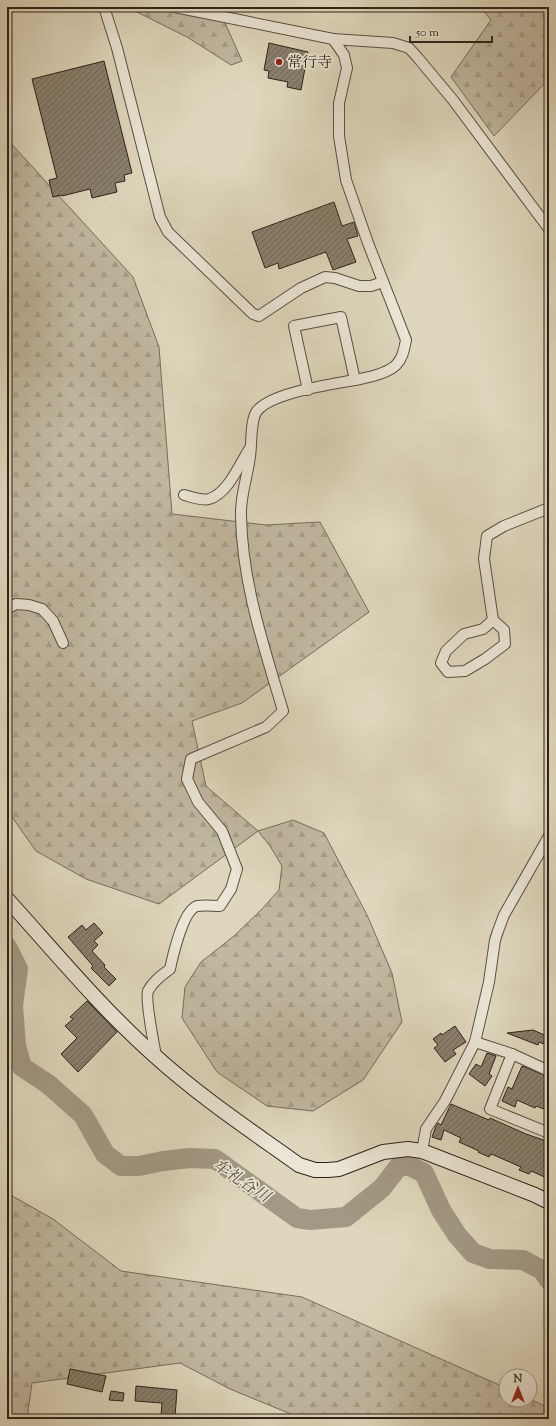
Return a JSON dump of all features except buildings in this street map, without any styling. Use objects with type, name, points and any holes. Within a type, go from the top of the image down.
[{"type":"street","points":[[104,7],[117,48],[160,217],[168,232],[253,314],[259,316],[301,288],[325,277],[334,278],[359,286],[371,286],[383,282]]},
{"type":"street","points":[[175,7],[333,39],[393,43],[409,48],[453,100],[549,229]]},
{"type":"street","points":[[156,1056],[150,1026],[148,992],[155,980],[170,969],[173,952],[188,912],[197,906],[220,906],[231,888],[237,869],[222,831],[198,802],[188,779],[191,759],[266,728],[283,711],[269,663],[246,569],[241,515],[244,487],[249,467],[252,444],[252,422],[257,411],[269,402],[294,392],[377,375],[396,365],[403,354],[406,340],[368,243],[346,180],[339,136],[339,103],[346,68],[344,55],[333,39]]},
{"type":"street","points":[[308,390],[294,326],[341,316],[355,380]]},
{"type":"street","points":[[184,495],[194,498],[207,499],[215,496],[226,488],[252,444]]},
{"type":"street","points":[[493,620],[483,629],[464,634],[446,651],[441,663],[448,672],[465,670],[485,659],[505,644],[504,630],[493,620],[484,559],[487,536],[504,526],[549,508]]},
{"type":"street","points":[[7,609],[16,604],[29,605],[42,609],[53,621],[63,643]]},
{"type":"street","points":[[422,1151],[426,1129],[445,1100],[475,1042],[489,982],[495,940],[504,915],[549,836]]},
{"type":"street","points":[[7,899],[120,1022],[156,1056],[192,1087],[299,1166],[315,1170],[339,1169],[383,1152],[399,1149],[422,1151],[535,1195],[549,1202]]},
{"type":"street","points":[[475,1042],[512,1054],[549,1071]]},
{"type":"street","points":[[512,1054],[490,1108],[549,1133]]},
{"type":"green space","points":[[127,7],[218,7],[242,61],[231,65],[187,37]]},
{"type":"green space","points":[[478,7],[549,7],[549,79],[494,136],[451,77],[491,20],[481,8]]},
{"type":"green space","points":[[7,139],[133,277],[159,347],[172,514],[266,525],[320,522],[369,612],[242,703],[192,721],[206,786],[258,831],[159,904],[86,879],[36,851],[7,810]]},
{"type":"green space","points":[[293,820],[324,833],[367,915],[392,973],[402,1022],[363,1080],[313,1111],[267,1106],[217,1072],[182,1018],[185,987],[201,962],[234,936],[279,890],[282,866],[270,846],[258,831]]},
{"type":"green space","points":[[7,1193],[53,1219],[121,1271],[302,1297],[498,1384],[498,1408],[538,1408],[538,1403],[549,1408],[549,1419],[303,1419],[230,1389],[180,1363],[32,1383],[27,1419],[7,1419]]},
{"type":"waterway","name":"牟礼谷川","points":[[7,947],[18,969],[13,1005],[16,1046],[22,1067],[48,1084],[83,1115],[105,1154],[121,1166],[139,1166],[163,1161],[190,1158],[215,1159],[297,1218],[310,1220],[346,1217],[382,1188],[399,1166],[410,1166],[424,1173],[441,1210],[457,1235],[473,1253],[490,1259],[523,1260],[542,1270],[549,1280]]},
{"type":"place","name":"常行寺","points":[[279,62]]}]
